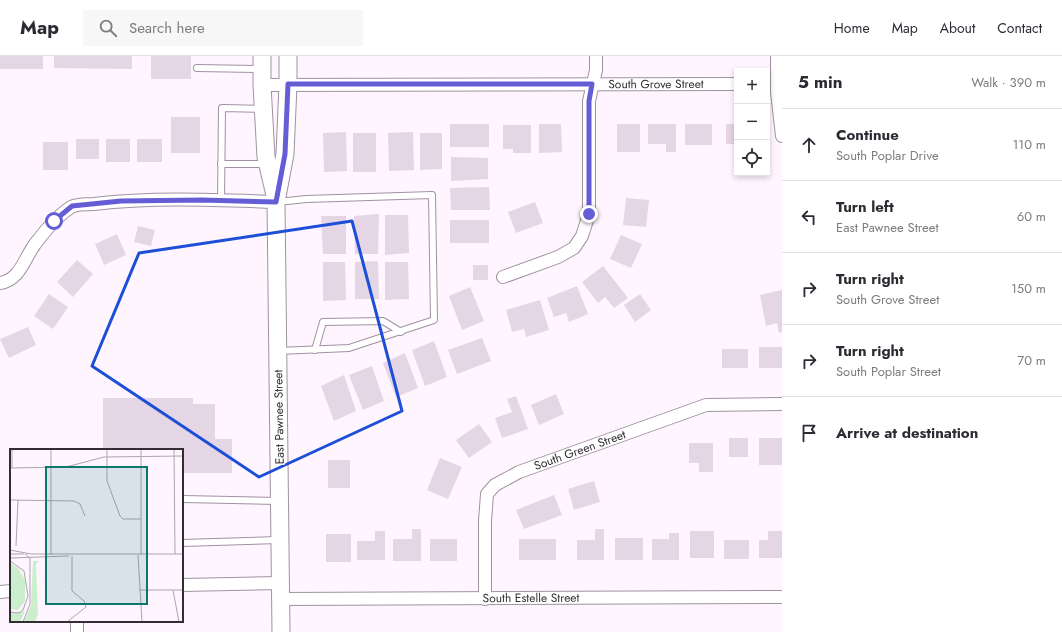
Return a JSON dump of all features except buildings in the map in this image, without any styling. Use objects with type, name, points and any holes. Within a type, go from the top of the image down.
[{"type":"main road","name":"East Pawnee Street","points":[[276,202],[285,154],[288,56]]},
{"type":"main road","name":"East Pawnee Street","points":[[262,70],[266,157],[276,202],[281,632]]},
{"type":"street","points":[[503,277],[558,257],[574,248],[582,236],[589,214],[589,101],[596,70],[596,56]]},
{"type":"street","points":[[777,56],[775,84],[782,136]]},
{"type":"street","name":"South Grove Street","points":[[262,70],[288,84],[734,84]]},
{"type":"street","points":[[0,284],[6,282],[17,274],[34,246],[54,221],[72,206],[121,201],[276,202]]},
{"type":"street","name":"South Green Street","points":[[485,599],[485,521],[487,494],[499,482],[519,472],[706,405],[782,404]]},
{"type":"street","name":"South Estelle Street","points":[[183,585],[281,591],[485,599],[782,597]]},
{"type":"street","points":[[0,592],[10,591]]},
{"type":"lane","points":[[197,68],[262,70]]},
{"type":"lane","points":[[221,201],[222,108],[264,109]]},
{"type":"lane","points":[[221,164],[268,164]]},
{"type":"lane","points":[[276,202],[306,198],[432,194],[434,320],[349,348],[278,351]]},
{"type":"lane","points":[[315,350],[323,322],[384,321],[401,332]]},
{"type":"lane","points":[[183,499],[280,501]]},
{"type":"lane","points":[[183,543],[280,540]]},
{"type":"highlighted area","points":[[352,221],[402,411],[259,477],[92,366],[139,253]]},
{"type":"route","points":[[54,221],[72,206],[121,201],[202,200],[276,202],[285,154],[288,84],[592,84],[589,101],[589,214]]}]
